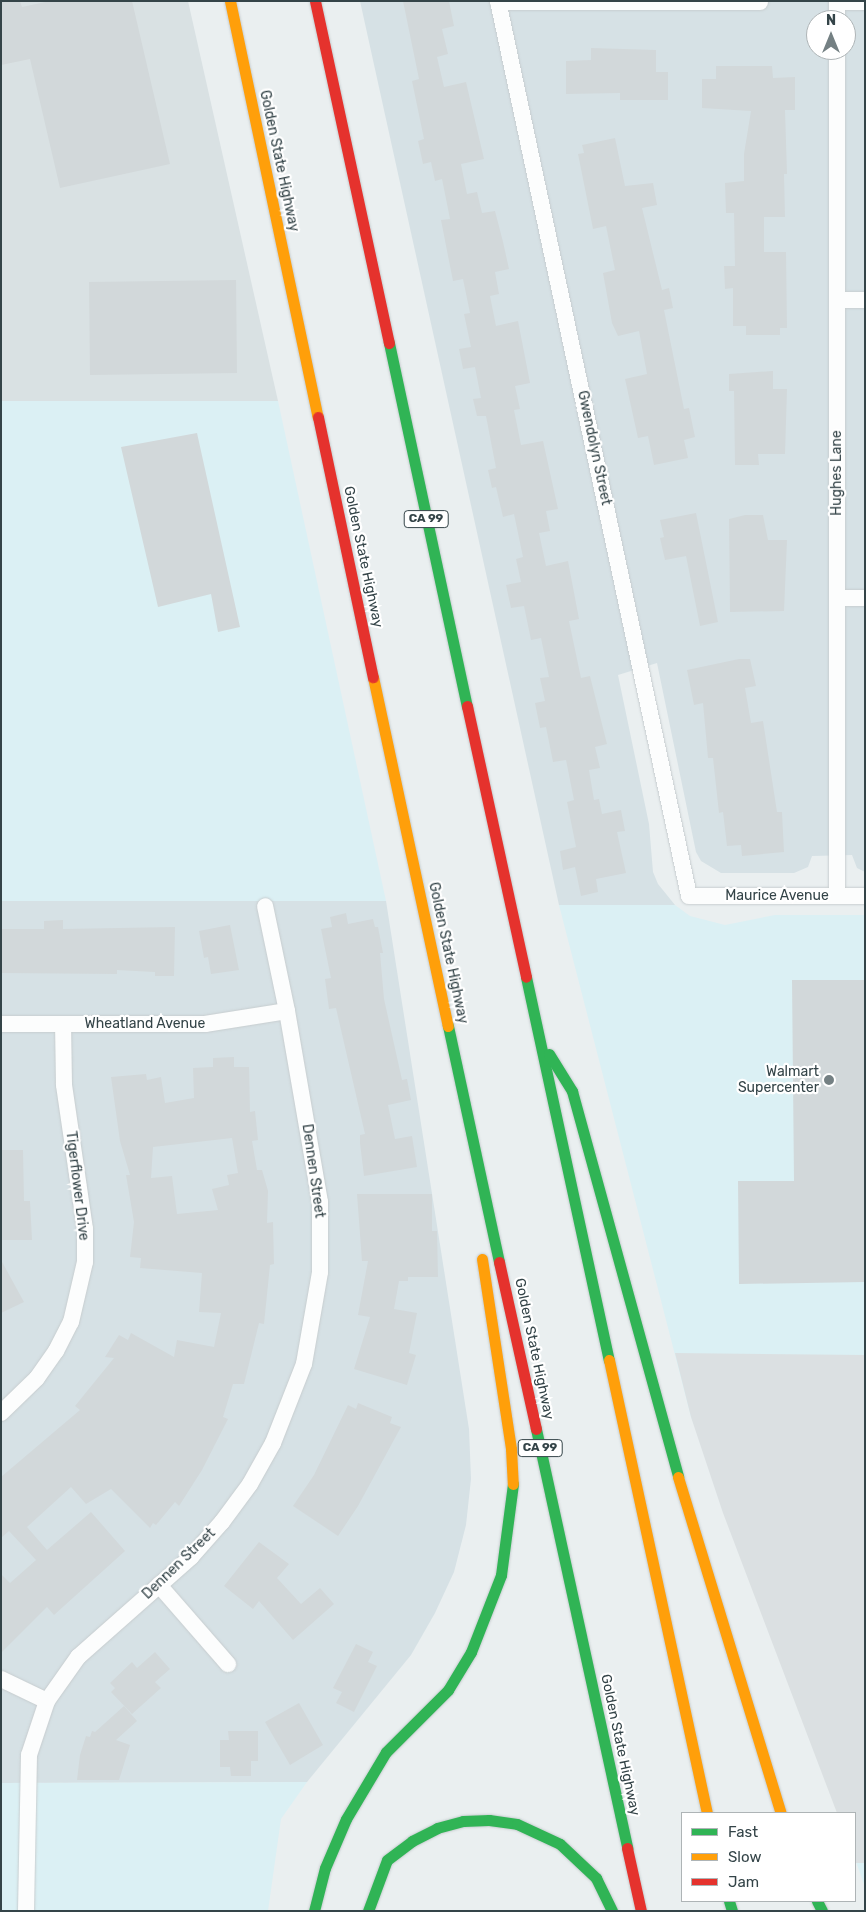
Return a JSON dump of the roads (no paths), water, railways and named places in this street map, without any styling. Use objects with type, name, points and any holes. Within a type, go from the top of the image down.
[{"type":"highway","name":"Golden State Highway","points":[[230,1],[439,986],[641,1911]]},
{"type":"highway","name":"CA 99","points":[[315,1],[706,1812]]},
{"type":"highway","points":[[439,986],[471,1193]]},
{"type":"highway","points":[[538,1036],[572,1091],[672,1458],[781,1812]]},
{"type":"highway","points":[[314,1911],[325,1868],[346,1819],[386,1752],[448,1690],[472,1652],[501,1575],[513,1494],[511,1449],[479,1242]]},
{"type":"highway","points":[[368,1911],[387,1860],[412,1841],[437,1828],[463,1821],[489,1820],[517,1824],[560,1844],[596,1878],[612,1911]]},
{"type":"street","points":[[498,2],[760,2]]},
{"type":"street","name":"Gwendolyn Street","points":[[498,2],[690,896]]},
{"type":"street","points":[[837,2],[865,2]]},
{"type":"street","name":"Hughes Lane","points":[[837,60],[837,896]]},
{"type":"street","points":[[837,300],[865,300]]},
{"type":"street","points":[[837,598],[865,598]]},
{"type":"street","name":"Maurice Avenue","points":[[690,896],[865,896]]},
{"type":"street","name":"Dennen Street","points":[[26,1911],[29,1755],[46,1701],[78,1658],[160,1585],[210,1536],[250,1484],[289,1408],[315,1318],[320,1272],[320,1202],[287,1011],[265,906]]},
{"type":"street","name":"Wheatland Avenue","points":[[1,1024],[224,1023],[287,1011]]},
{"type":"street","name":"Tigerflower Drive","points":[[1,1413],[37,1378],[56,1351],[71,1322],[84,1270],[85,1229],[64,1085],[63,1024]]},
{"type":"street","points":[[160,1585],[228,1664]]},
{"type":"street","points":[[1,1679],[46,1701]]},
{"type":"place","name":"Walmart Supercenter","points":[[829,1080]]}]
